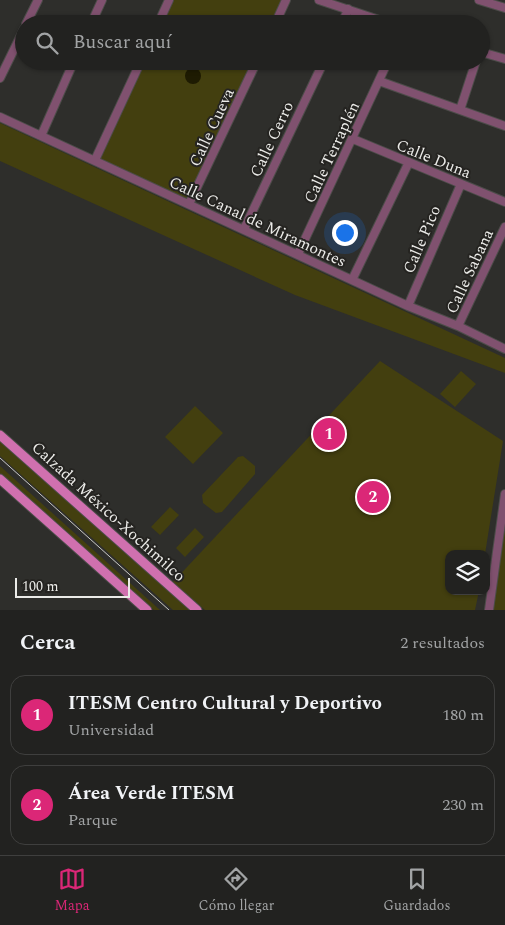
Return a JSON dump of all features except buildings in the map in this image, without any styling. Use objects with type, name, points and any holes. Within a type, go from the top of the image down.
[{"type":"main road","name":"Calzada México-Xochimilco","points":[[0,435],[197,610]]},
{"type":"main road","points":[[0,479],[146,610]]},
{"type":"street","points":[[30,15],[38,0]]},
{"type":"street","points":[[95,15],[102,0]]},
{"type":"street","points":[[162,15],[169,0]]},
{"type":"street","points":[[278,15],[286,0]]},
{"type":"street","points":[[319,0],[363,15]]},
{"type":"street","points":[[479,0],[505,8]]},
{"type":"street","points":[[346,15],[348,10]]},
{"type":"street","points":[[0,78],[15,47]]},
{"type":"street","points":[[490,55],[505,59]]},
{"type":"street","points":[[41,136],[70,70]]},
{"type":"street","points":[[95,160],[137,70]]},
{"type":"street","name":"Calle Cueva","points":[[189,204],[253,70]]},
{"type":"street","name":"Calle Cerro","points":[[244,229],[320,70]]},
{"type":"street","name":"Calle Terraplén","points":[[298,254],[384,70]]},
{"type":"street","points":[[460,110],[473,70]]},
{"type":"street","points":[[380,81],[505,126]]},
{"type":"street","name":"Calle Canal de Miramontes","points":[[0,117],[505,349]]},
{"type":"street","name":"Calle Duna","points":[[353,139],[505,202]]},
{"type":"street","points":[[352,280],[409,162]]},
{"type":"street","name":"Calle Pico","points":[[408,306],[461,184]]},
{"type":"street","name":"Calle Sabana","points":[[458,326],[505,227]]},
{"type":"street","points":[[488,610],[505,494]]},
{"type":"shaded area","points":[[172,0],[282,0],[275,15],[165,15]]},
{"type":"shaded area","points":[[140,70],[249,70],[188,201],[98,158]]},
{"type":"shaded area","points":[[187,70],[199,70],[201,79],[196,84],[190,84],[185,79]]},
{"type":"shaded area","points":[[0,123],[505,358],[505,373],[295,295],[0,161]]},
{"type":"shaded area","points":[[380,361],[503,441],[486,550],[445,550],[445,595],[478,595],[475,610],[205,610],[173,582]]},
{"type":"shaded area","points":[[461,371],[476,384],[455,407],[440,394]]},
{"type":"shaded area","points":[[195,406],[223,433],[193,464],[165,437]]},
{"type":"shaded area","points":[[0,440],[191,610],[173,610],[0,456]]},
{"type":"shaded area","points":[[243,456],[255,466],[255,474],[222,512],[216,513],[203,503],[202,495],[238,457]]},
{"type":"shaded area","points":[[0,466],[160,610],[154,610],[0,475]]},
{"type":"shaded area","points":[[170,507],[179,515],[160,535],[151,527]]},
{"type":"shaded area","points":[[505,513],[505,610],[492,610]]},
{"type":"shaded area","points":[[195,528],[204,537],[185,557],[176,548]]},
{"type":"tram line","points":[[0,458],[169,610]]},
{"type":"place","name":"ITESM Centro Cultural y Deportivo","points":[[329,434]]},
{"type":"place","name":"Área Verde ITESM","points":[[373,497]]}]
